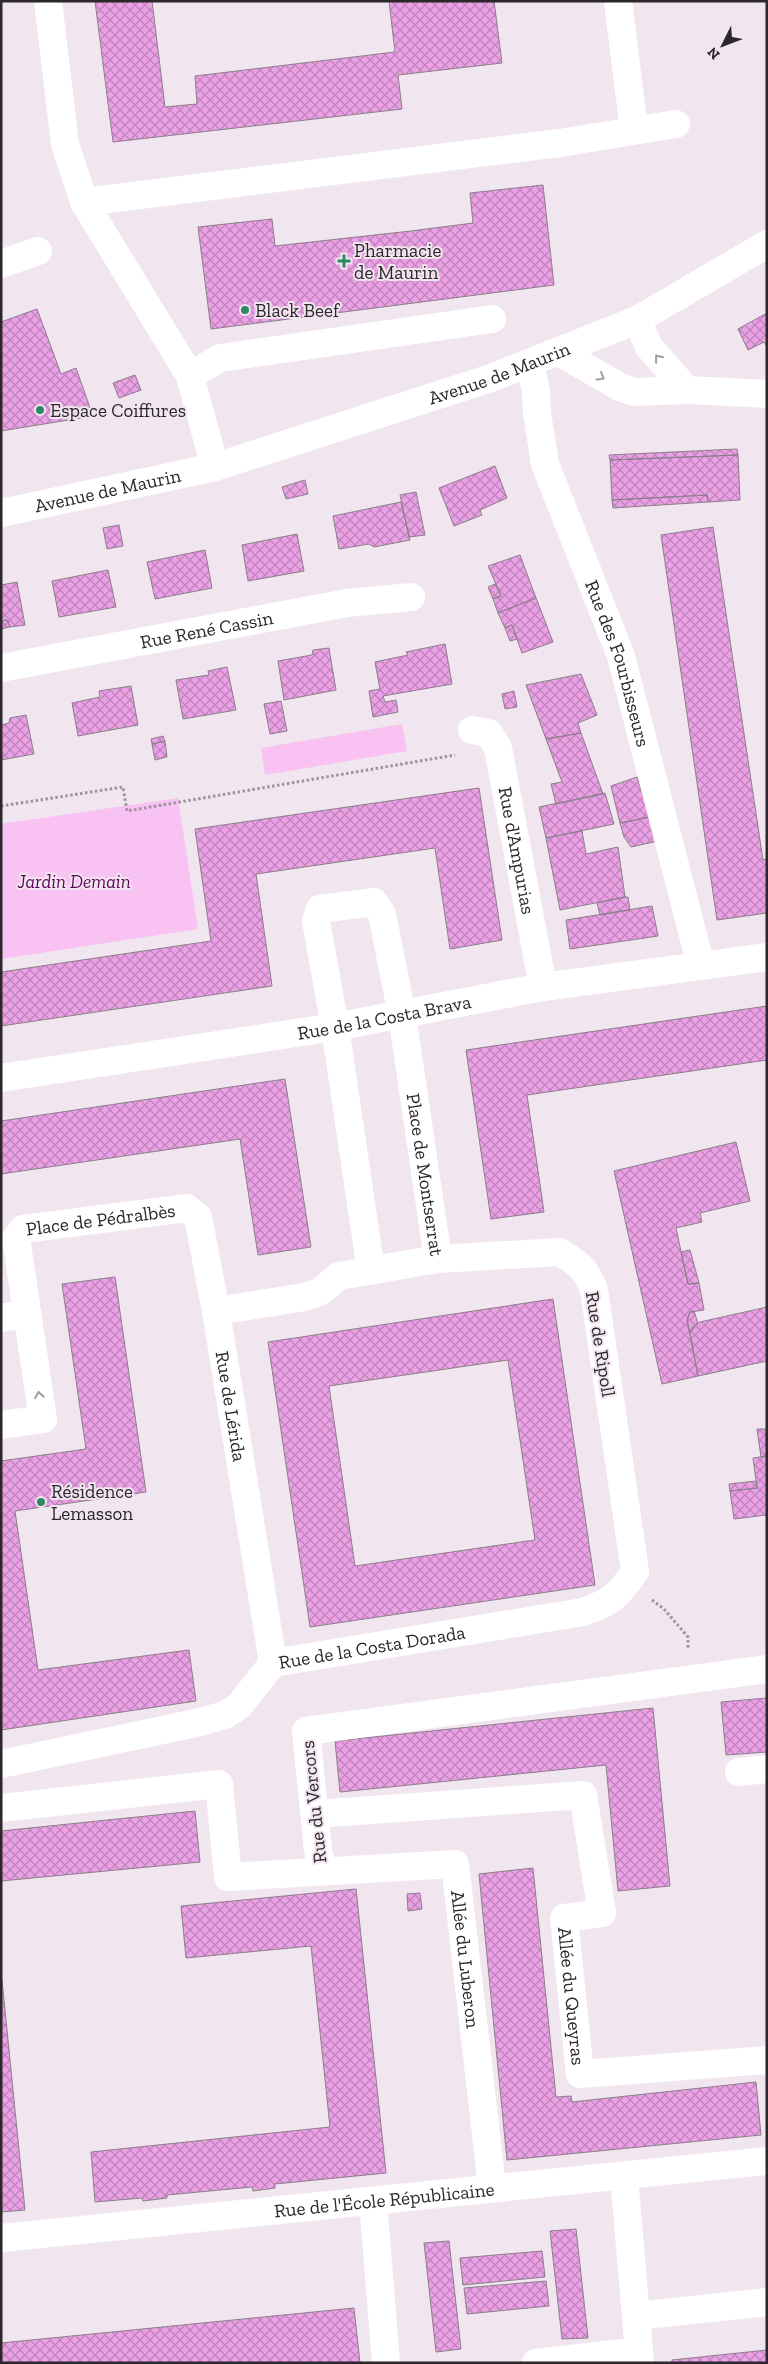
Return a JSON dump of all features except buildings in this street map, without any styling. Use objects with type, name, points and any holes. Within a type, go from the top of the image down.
[{"type":"street","points":[[48,1],[65,144],[84,202],[170,340],[190,376],[215,467]]},
{"type":"street","points":[[618,1],[634,130]]},
{"type":"street","points":[[84,202],[560,143],[676,124]]},
{"type":"street","name":"Avenue de Maurin","points":[[1,513],[215,467],[530,364],[637,320],[767,244]]},
{"type":"street","points":[[1,264],[38,252]]},
{"type":"street","points":[[190,376],[220,358],[492,319]]},
{"type":"street","points":[[637,320],[649,347],[687,390]]},
{"type":"street","points":[[559,352],[620,387],[634,392],[687,390],[767,394]]},
{"type":"street","name":"Rue des Fourbisseurs","points":[[530,364],[536,390],[537,413],[545,464],[622,656],[701,966]]},
{"type":"street","name":"Rue René Cassin","points":[[1,668],[347,603],[411,597]]},
{"type":"street","points":[[472,730],[489,733],[498,748]]},
{"type":"street","name":"Rue d'Ampurias","points":[[498,748],[543,987]]},
{"type":"street","name":"Place de Montserrat","points":[[335,1027],[316,921],[320,910],[374,902],[382,914],[402,1015],[438,1260],[371,1270]]},
{"type":"street","name":"Rue de la Costa Brava","points":[[1,1078],[335,1027],[543,987],[767,957]]},
{"type":"street","points":[[216,1311],[305,1297],[321,1291],[339,1276],[371,1270],[335,1027]]},
{"type":"street","name":"Place de Pédralbès","points":[[1,1425],[43,1419],[14,1316],[16,1238],[23,1229],[187,1208],[198,1217],[216,1311]]},
{"type":"street","name":"Rue de Ripoll","points":[[438,1260],[559,1252],[588,1272],[594,1290],[631,1577]]},
{"type":"street","name":"Rue de Lérida","points":[[216,1311],[273,1662]]},
{"type":"street","name":"Rue de la Costa Dorada","points":[[1,1764],[226,1715],[239,1706],[273,1662],[583,1612],[602,1605],[621,1592],[631,1577]]},
{"type":"street","name":"Rue du Vercors","points":[[1,1808],[218,1784],[228,1877],[323,1871],[306,1731],[767,1669]]},
{"type":"street","points":[[738,1772],[767,1769]]},
{"type":"street","name":"Allée du Queyras","points":[[315,1814],[583,1795],[602,1912],[564,1918],[580,2074],[767,2060]]},
{"type":"street","name":"Allée du Luberon","points":[[323,1871],[455,1864],[492,2187]]},
{"type":"street","name":"Rue de l'École Républicaine","points":[[1,2238],[373,2201],[492,2187],[767,2162]]},
{"type":"street","points":[[536,2363],[640,2357],[624,2176]]},
{"type":"street","points":[[373,2201],[386,2363]]},
{"type":"street","points":[[636,2316],[767,2302]]},
{"type":"path","points":[[1,806],[122,787],[127,810],[498,748]]},
{"type":"path","points":[[631,1577],[664,1609],[688,1637],[690,1679]]},
{"type":"green space","points":[[402,724],[407,751],[265,775],[261,748]]},
{"type":"green space","name":"Jardin Demain","points":[[178,798],[198,929],[1,959],[1,824]]},
{"type":"place","name":"Pharmacie de Maurin","points":[[344,261]]},
{"type":"place","name":"Black Beef","points":[[245,310]]},
{"type":"place","name":"Espace Coiffures","points":[[40,410]]},
{"type":"place","name":"Résidence Lemasson","points":[[41,1502]]}]
